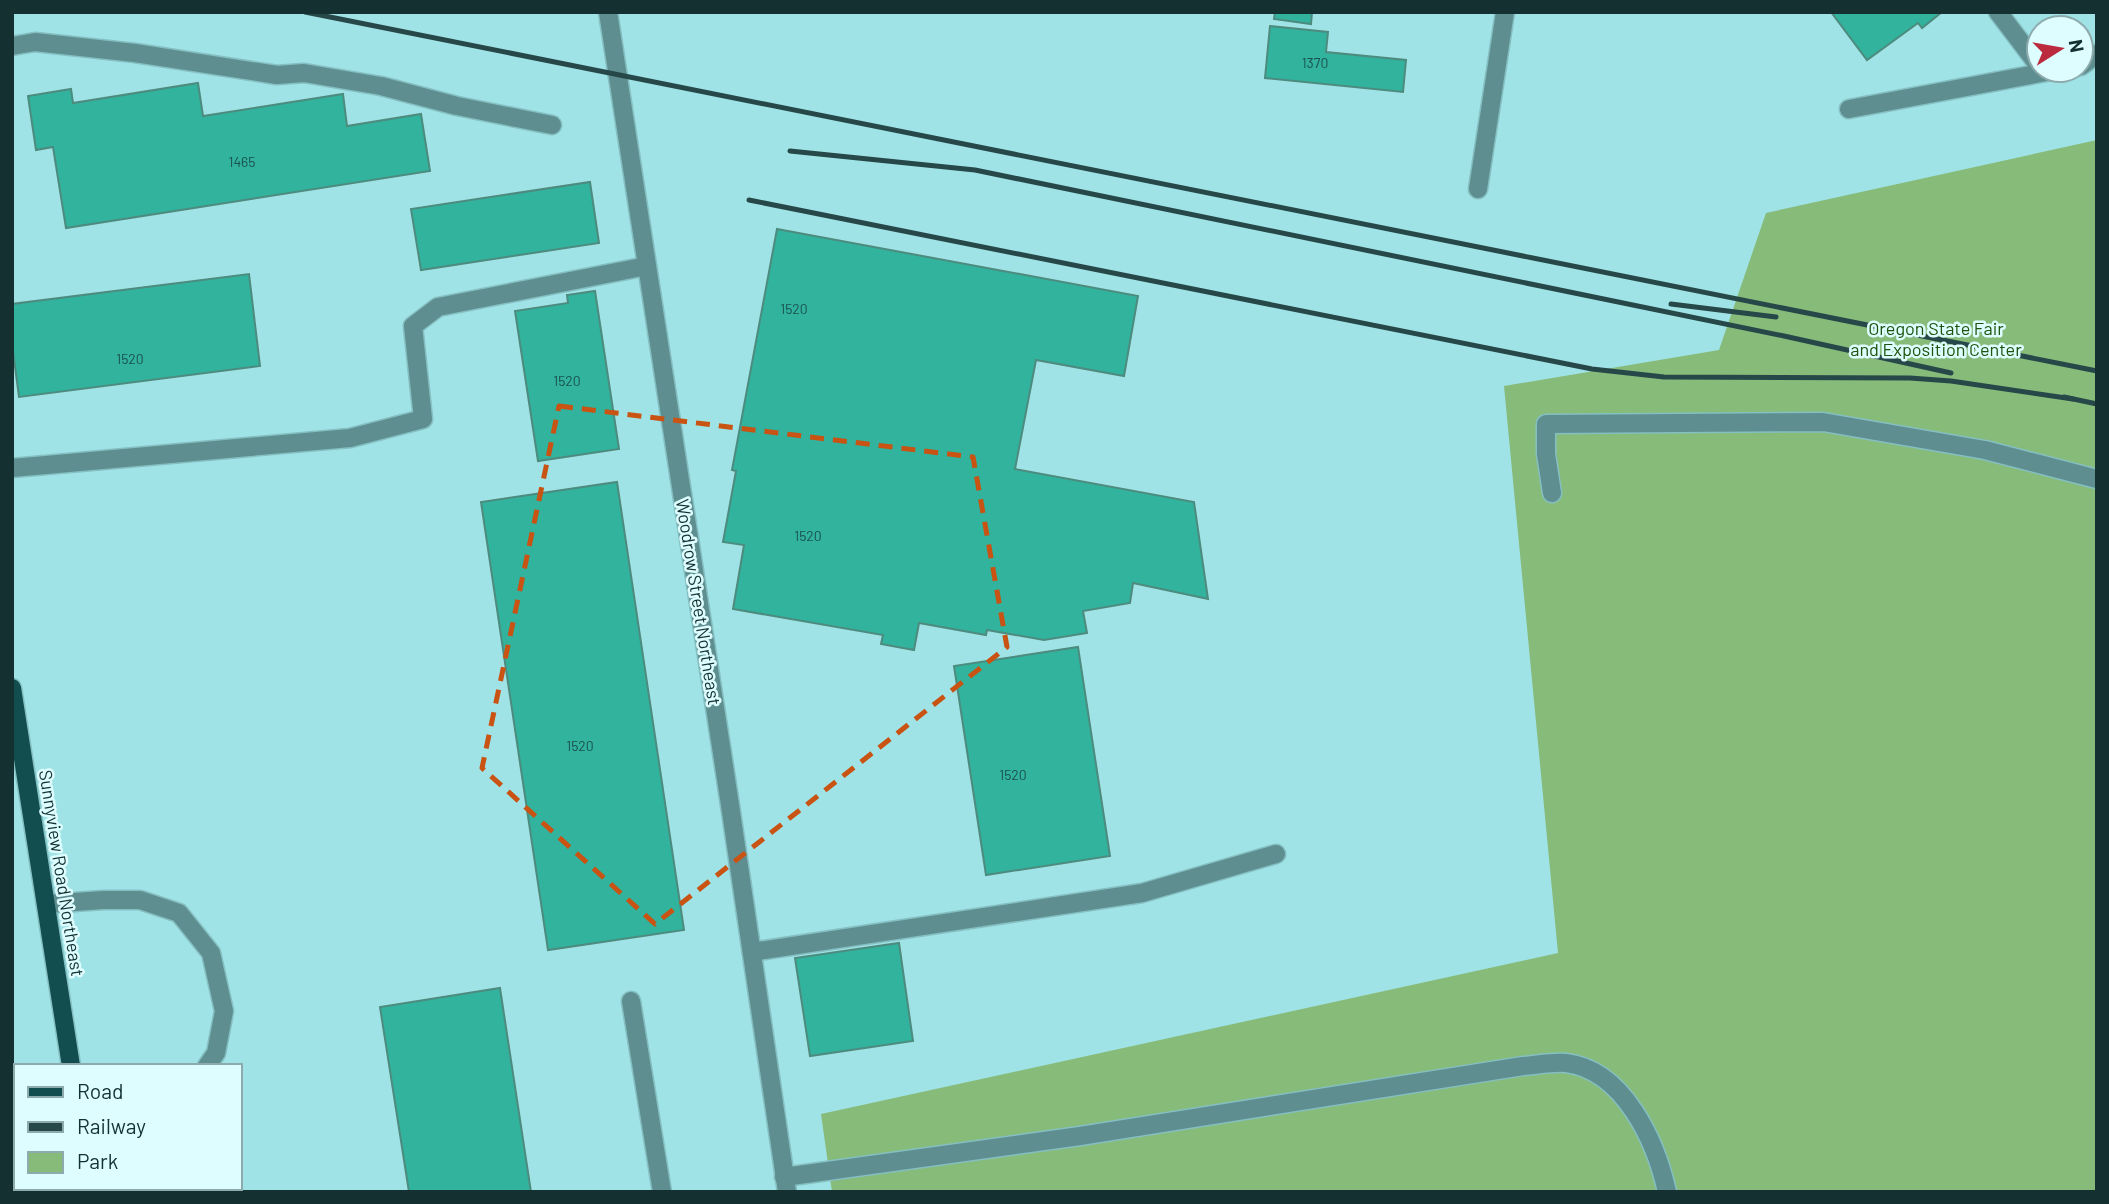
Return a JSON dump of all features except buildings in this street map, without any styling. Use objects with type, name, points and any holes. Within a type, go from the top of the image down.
[{"type":"main road","name":"Sunnyview Road Northeast","points":[[12,688],[71,1064]]},
{"type":"street","name":"Woodrow Street Northeast","points":[[608,12],[785,1184]]},
{"type":"street","points":[[1478,188],[1505,12]]},
{"type":"street","points":[[1998,12],[2025,45]]},
{"type":"street","points":[[12,46],[35,42],[135,53],[277,75],[304,73],[381,86],[457,106],[552,125]]},
{"type":"street","points":[[1849,109],[2025,74]]},
{"type":"street","points":[[12,468],[350,438],[423,419],[413,326],[438,307],[647,265]]},
{"type":"street","points":[[1552,493],[1546,454],[1546,424],[1823,422],[1985,450],[2097,479]]},
{"type":"street","points":[[752,952],[1142,893],[1276,853]]},
{"type":"street","points":[[46,904],[140,900],[179,913],[211,953],[224,1011],[216,1053],[208,1064]]},
{"type":"street","points":[[631,1000],[662,1192]]},
{"type":"street","points":[[785,1184],[1522,1066],[1566,1063],[1601,1074],[1637,1113],[1661,1165],[1667,1192]]},
{"type":"highlighted area","points":[[559,406],[973,457],[1007,647],[655,924],[482,768]]},
{"type":"green space","name":"Oregon State Fair and Exposition Center","points":[[2097,140],[2097,1192],[832,1192],[821,1114],[1558,953],[1504,386],[1719,350],[1766,213]]},
{"type":"railway","points":[[305,12],[2097,371]]},
{"type":"railway","points":[[790,151],[975,170],[1784,336],[1951,373]]},
{"type":"railway","points":[[749,200],[1592,369],[1664,377],[1910,378],[1951,381],[2073,399]]},
{"type":"railway","points":[[1671,304],[1776,317]]},
{"type":"railway","points":[[2064,397],[2097,404]]}]
